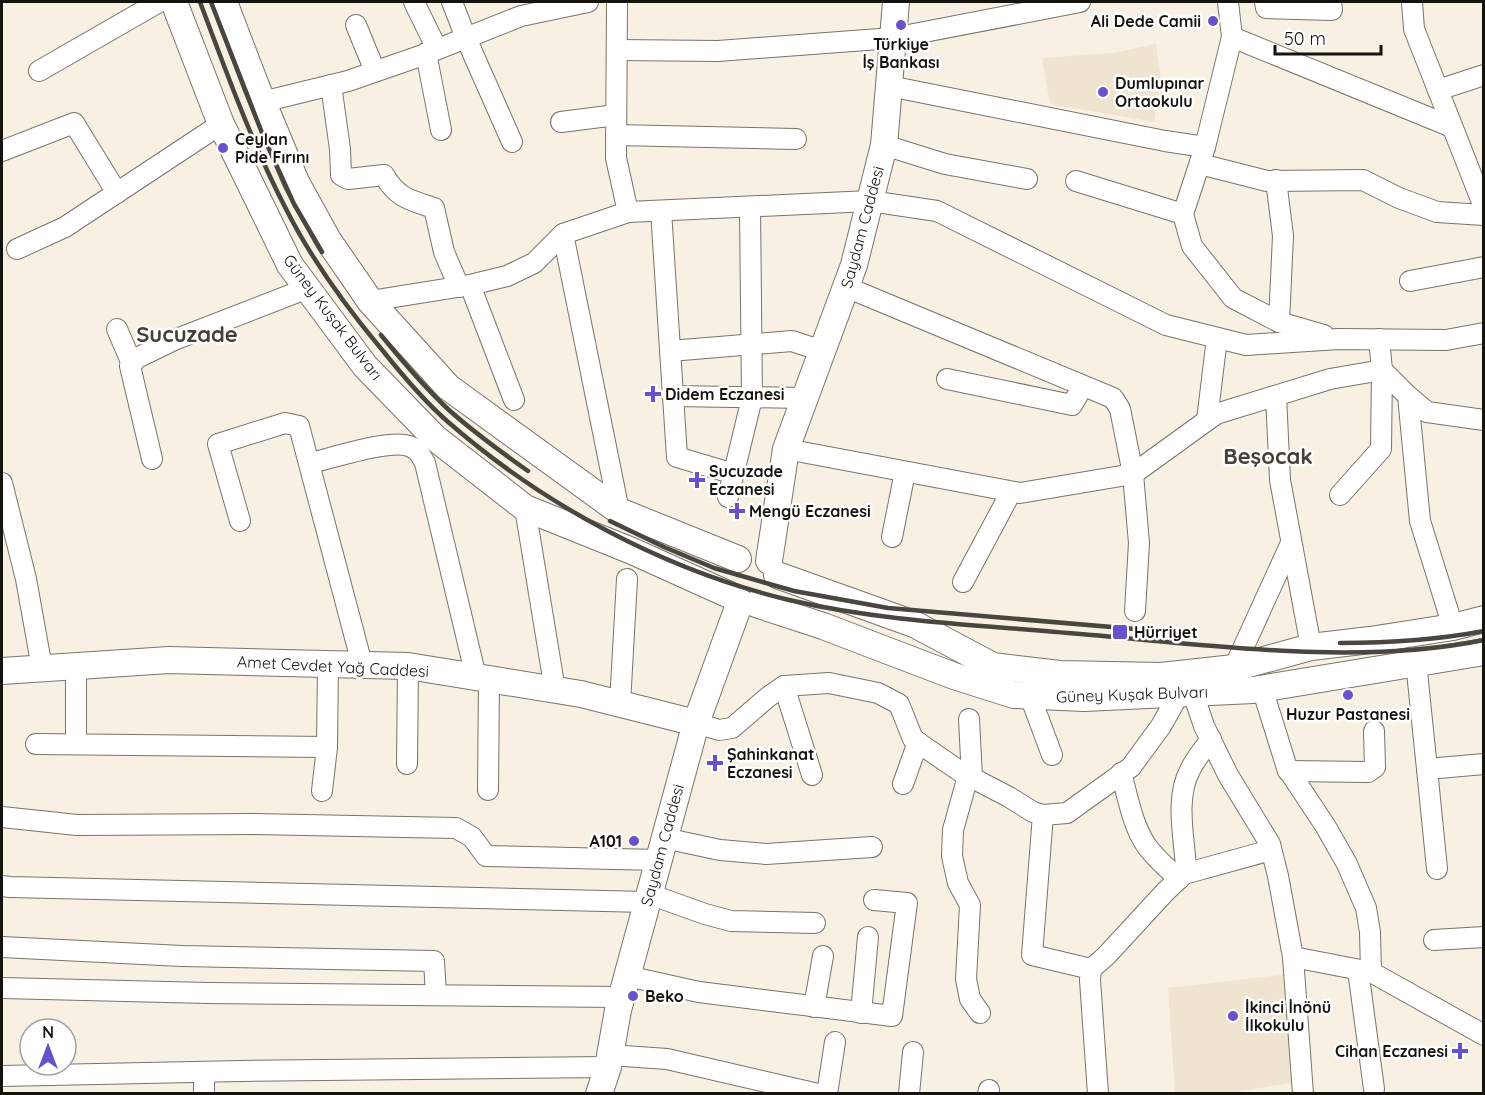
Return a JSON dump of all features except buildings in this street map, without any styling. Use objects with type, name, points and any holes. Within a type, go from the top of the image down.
[{"type":"main road","name":"Güney Kuşak Bulvarı","points":[[174,2],[221,124],[290,265],[365,366],[435,438],[525,508],[632,551],[743,601],[823,626],[954,676],[1014,695],[1084,698],[1262,688],[1484,652]]},
{"type":"main road","name":"Güney Kuşak Bulvarı","points":[[224,2],[262,102],[296,182],[328,240],[370,301],[448,387],[619,511],[914,624],[993,666],[1060,674],[1161,676],[1234,668],[1311,648],[1453,627],[1484,619]]},
{"type":"main road","name":"Saydam Caddesi","points":[[757,563],[776,514],[786,449],[854,265],[884,145],[896,2]]},
{"type":"main road","points":[[757,563],[775,591],[770,597],[743,601],[729,590],[728,573],[757,563]]},
{"type":"main road","name":"Saydam Caddesi","points":[[599,1094],[609,1061],[624,987],[696,723],[743,601]]},
{"type":"main road","name":"Amet Cevdet Yağ Caddesi","points":[[2,671],[169,660],[408,666],[555,690],[696,723]]},
{"type":"street","points":[[39,71],[159,2]]},
{"type":"street","points":[[414,2],[431,51],[441,130]]},
{"type":"street","points":[[452,2],[512,142]]},
{"type":"street","points":[[262,102],[331,85],[375,71],[521,16],[588,2]]},
{"type":"street","points":[[617,2],[616,158],[628,212]]},
{"type":"street","points":[[617,51],[718,51],[893,38],[1080,2]]},
{"type":"street","points":[[1228,2],[1232,37],[1203,156],[1183,214],[1192,246],[1233,298],[1279,322],[1339,339]]},
{"type":"street","points":[[1265,2],[1266,8],[1332,10],[1331,2]]},
{"type":"street","points":[[1412,2],[1414,29],[1452,127],[1478,179],[1484,207]]},
{"type":"street","points":[[356,26],[375,71]]},
{"type":"street","points":[[1232,37],[1452,127]]},
{"type":"street","points":[[1438,90],[1484,75]]},
{"type":"street","points":[[331,85],[341,174],[348,178],[384,174],[392,188],[404,198],[434,208],[444,252],[464,286],[514,400]]},
{"type":"street","points":[[889,86],[1165,141],[1267,181],[1363,180],[1399,198],[1437,212],[1484,215]]},
{"type":"street","points":[[561,122],[796,139]]},
{"type":"street","points":[[2,150],[74,123],[117,193]]},
{"type":"street","points":[[17,249],[65,227],[221,124]]},
{"type":"street","points":[[884,145],[945,164],[1027,178]]},
{"type":"street","points":[[1276,180],[1283,236],[1279,322]]},
{"type":"street","points":[[1076,181],[1183,214]]},
{"type":"street","points":[[370,301],[464,286],[507,276],[534,263],[563,234],[628,212],[870,201],[937,211],[1167,325],[1246,345],[1339,339],[1446,340],[1484,333]]},
{"type":"street","points":[[728,497],[752,398],[750,207]]},
{"type":"street","points":[[661,211],[677,457],[734,474]]},
{"type":"street","points":[[563,234],[619,511]]},
{"type":"street","points":[[1410,281],[1484,267]]},
{"type":"street","points":[[846,287],[1113,398],[1120,409],[1133,474],[1139,543],[1135,611]]},
{"type":"street","points":[[152,459],[130,366],[138,358],[174,340],[308,288]]},
{"type":"street","points":[[117,328],[132,364]]},
{"type":"street","points":[[1207,420],[1216,338]]},
{"type":"street","points":[[1340,495],[1381,449],[1382,370],[1379,339]]},
{"type":"street","points":[[670,351],[792,341],[822,351]]},
{"type":"street","points":[[786,449],[1020,493],[1133,474],[1216,414],[1330,379],[1382,370]]},
{"type":"street","points":[[1382,370],[1427,412],[1484,420]]},
{"type":"street","points":[[947,379],[1072,405],[1083,386]]},
{"type":"street","points":[[673,396],[805,398]]},
{"type":"street","points":[[1276,396],[1280,480],[1311,648]]},
{"type":"street","points":[[1408,396],[1420,521],[1453,627]]},
{"type":"street","points":[[240,521],[218,444],[285,423],[299,426],[362,664]]},
{"type":"street","points":[[310,463],[384,445],[409,445],[419,452],[424,463],[483,678],[488,790]]},
{"type":"street","points":[[892,537],[905,472]]},
{"type":"street","points":[[2,483],[26,579],[42,668]]},
{"type":"street","points":[[963,582],[1011,492]]},
{"type":"street","points":[[525,508],[555,690]]},
{"type":"street","points":[[1234,668],[1291,543]]},
{"type":"street","points":[[620,704],[627,579]]},
{"type":"street","points":[[1416,662],[1437,869]]},
{"type":"street","points":[[322,791],[327,747],[328,663]]},
{"type":"street","points":[[76,666],[76,744]]},
{"type":"street","points":[[407,764],[408,666]]},
{"type":"street","points":[[696,723],[719,730],[732,728],[784,686],[829,683],[878,693],[899,704],[913,739],[970,777],[1010,797],[1033,812],[1043,815],[1067,813],[1131,766],[1186,693],[1228,775],[1270,844],[1293,957],[1303,1094]]},
{"type":"street","points":[[784,686],[812,775]]},
{"type":"street","points":[[1262,688],[1288,771],[1326,827],[1347,864],[1366,908],[1370,932],[1364,971],[1374,1089]]},
{"type":"street","points":[[1030,696],[1052,755]]},
{"type":"street","points":[[969,719],[970,777],[953,830],[952,856],[958,883],[970,905],[966,979],[970,999],[980,1013]]},
{"type":"street","points":[[1288,771],[1372,771],[1375,767],[1374,731]]},
{"type":"street","points":[[1096,1093],[1089,980],[1091,969],[1181,877],[1186,867],[1182,810],[1184,787],[1189,770],[1211,739]]},
{"type":"street","points":[[903,784],[918,742]]},
{"type":"street","points":[[36,744],[327,747]]},
{"type":"street","points":[[1427,769],[1484,764]]},
{"type":"street","points":[[1121,773],[1133,818],[1145,843],[1158,860],[1181,877]]},
{"type":"street","points":[[1043,815],[1032,955],[1091,969]]},
{"type":"street","points":[[2,817],[77,825],[254,824],[456,828],[472,837],[486,856],[661,849],[720,850],[766,854],[872,847]]},
{"type":"street","points":[[1181,877],[1271,850]]},
{"type":"street","points":[[2,885],[21,888],[206,893],[648,898],[731,921],[815,923]]},
{"type":"street","points":[[2,988],[436,995],[624,987],[699,992],[892,1016],[907,903],[874,900]]},
{"type":"street","points":[[1434,940],[1484,937]]},
{"type":"street","points":[[861,1013],[868,938]]},
{"type":"street","points":[[2,947],[182,956],[434,960],[436,995]]},
{"type":"street","points":[[814,1007],[823,956]]},
{"type":"street","points":[[1293,957],[1364,971],[1484,1035]]},
{"type":"street","points":[[827,1094],[835,1042]]},
{"type":"street","points":[[909,1094],[913,1052]]},
{"type":"street","points":[[2,1076],[668,1059],[818,1094]]},
{"type":"street","points":[[204,1072],[204,1094]]},
{"type":"shaded area","name":"Dumlupınar Ortaokulu","points":[[1156,44],[1161,80],[1154,122],[1050,104],[1042,58],[1114,53]]},
{"type":"shaded area","name":"İkinci İnönü İlkokulu","points":[[1289,974],[1303,1081],[1228,1093],[1175,1093],[1168,988]]},
{"type":"railway","points":[[200,2],[240,106],[273,182],[306,245],[356,317],[413,388],[447,421],[523,480],[564,507],[607,531],[696,571],[742,587],[789,600],[897,618],[1283,651],[1385,652],[1435,648],[1484,640]]},
{"type":"railway","points":[[211,2],[264,138],[294,204],[322,252]]},
{"type":"railway","points":[[381,335],[450,411],[528,471]]},
{"type":"railway","points":[[610,521],[714,568],[794,591],[888,608],[1194,634]]},
{"type":"railway","points":[[1340,643],[1412,640],[1484,631]]},
{"type":"place","name":"Ali Dede Camii","points":[[1213,21]]},
{"type":"place","name":"Türkiye İş Bankası","points":[[901,25]]},
{"type":"place","name":"Dumlupınar Ortaokulu","points":[[1103,92]]},
{"type":"place","name":"Ceylan Pide Fırını","points":[[223,148]]},
{"type":"place","name":"Didem Eczanesi","points":[[653,394]]},
{"type":"place","name":"Sucuzade Eczanesi","points":[[697,480]]},
{"type":"place","name":"Mengü Eczanesi","points":[[737,511]]},
{"type":"place","name":"Hürriyet","points":[[1120,632]]},
{"type":"place","name":"Huzur Pastanesi","points":[[1348,695]]},
{"type":"place","name":"Şahinkanat Eczanesi","points":[[715,763]]},
{"type":"place","name":"A101","points":[[634,841]]},
{"type":"place","name":"Beko","points":[[633,996]]},
{"type":"place","name":"İkinci İnönü İlkokulu","points":[[1233,1016]]},
{"type":"place","name":"Cihan Eczanesi","points":[[1460,1051]]},
{"type":"district","name":"Sucuzade","points":[[187,334]]},
{"type":"district","name":"Beşocak","points":[[1268,456]]}]
